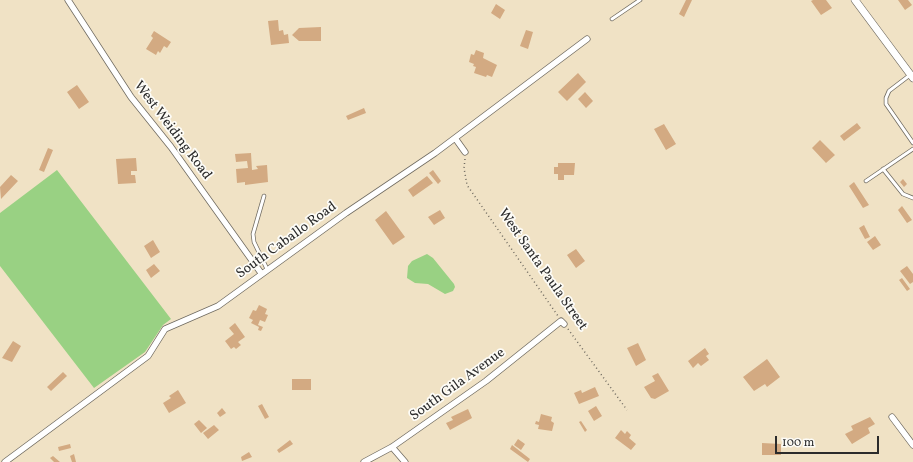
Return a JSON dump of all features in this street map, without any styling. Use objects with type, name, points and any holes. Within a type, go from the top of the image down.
[{"type":"street","name":"West Weiding Road","points":[[68,0],[131,97],[171,147],[261,274]]},
{"type":"street","points":[[855,0],[912,76]]},
{"type":"street","name":"South Caballo Road","points":[[5,462],[148,356],[165,329],[218,306],[267,269],[455,138],[587,39]]},
{"type":"street","points":[[455,138],[465,152]]},
{"type":"street","name":"South Gila Avenue","points":[[364,462],[392,447],[486,381],[563,322]]},
{"type":"street","points":[[892,417],[913,445]]},
{"type":"street","points":[[392,447],[405,462]]},
{"type":"lane","points":[[612,19],[640,0]]},
{"type":"lane","points":[[912,76],[889,91],[886,98],[886,104],[913,143]]},
{"type":"lane","points":[[866,181],[913,149]]},
{"type":"lane","points":[[883,169],[903,194],[913,198]]},
{"type":"lane","points":[[264,196],[253,234],[254,242],[267,269]]},
{"type":"path","name":"West Santa Paula Street","points":[[465,152],[464,168],[467,185],[627,410]]},
{"type":"green space","points":[[57,170],[171,319],[163,325],[145,352],[94,388],[0,266],[0,213]]},
{"type":"green space","points":[[427,254],[433,258],[454,284],[455,287],[453,291],[445,294],[428,284],[415,283],[407,278],[408,266],[412,261]]},
{"type":"building","points":[[686,0],[692,0],[684,17],[679,14]]},
{"type":"building","points":[[826,0],[832,8],[821,15],[811,1]]},
{"type":"building","points":[[898,0],[908,0],[912,5],[905,10]]},
{"type":"building","points":[[496,4],[505,10],[500,19],[491,13]]},
{"type":"building","points":[[278,20],[279,31],[283,30],[284,35],[288,34],[289,43],[271,45],[268,21]]},
{"type":"building","points":[[321,27],[321,41],[299,41],[292,35],[299,28]]},
{"type":"building","points":[[526,30],[533,32],[528,49],[520,46]]},
{"type":"building","points":[[154,31],[171,42],[167,48],[164,46],[160,53],[158,51],[156,55],[146,49],[153,38],[151,36]]},
{"type":"building","points":[[476,50],[484,53],[483,58],[497,65],[492,77],[487,75],[486,77],[474,73],[476,67],[473,66],[474,64],[469,62],[471,54],[474,55]]},
{"type":"building","points":[[578,73],[586,82],[567,101],[558,92]]},
{"type":"building","points":[[77,85],[89,102],[79,109],[67,92]]},
{"type":"building","points":[[585,92],[593,101],[586,108],[578,99]]},
{"type":"building","points":[[364,108],[366,113],[348,120],[346,116]]},
{"type":"building","points":[[857,123],[861,128],[844,141],[840,136]]},
{"type":"building","points":[[664,124],[676,144],[666,150],[654,129]]},
{"type":"building","points":[[820,140],[835,155],[826,163],[812,148]]},
{"type":"building","points":[[48,148],[53,150],[44,172],[39,170]]},
{"type":"building","points":[[251,153],[252,170],[258,169],[256,166],[267,165],[268,182],[245,185],[245,182],[237,183],[236,169],[248,168],[247,161],[236,162],[235,154]]},
{"type":"building","points":[[136,158],[137,171],[131,171],[131,175],[135,175],[136,183],[118,184],[116,159]]},
{"type":"building","points":[[558,163],[575,163],[574,175],[564,175],[564,180],[558,180],[558,174],[554,174],[554,167],[558,167]]},
{"type":"building","points":[[433,170],[441,181],[438,184],[429,173]]},
{"type":"building","points":[[11,175],[18,181],[1,199],[0,187]]},
{"type":"building","points":[[427,176],[433,183],[413,197],[408,190]]},
{"type":"building","points":[[903,179],[907,184],[904,187],[900,182]]},
{"type":"building","points":[[854,182],[869,205],[863,208],[849,186]]},
{"type":"building","points":[[902,206],[912,220],[907,223],[898,210]]},
{"type":"building","points":[[440,210],[445,218],[434,225],[428,217]]},
{"type":"building","points":[[386,211],[405,237],[393,245],[375,220]]},
{"type":"building","points":[[864,225],[870,237],[865,239],[859,228]]},
{"type":"building","points":[[875,236],[881,245],[873,250],[867,242]]},
{"type":"building","points":[[153,240],[160,252],[151,258],[144,246]]},
{"type":"building","points":[[576,249],[585,261],[576,268],[567,255]]},
{"type":"building","points":[[154,264],[160,271],[151,278],[146,270]]},
{"type":"building","points":[[907,266],[913,274],[913,282],[910,284],[900,271]]},
{"type":"building","points":[[902,278],[910,289],[907,291],[899,280]]},
{"type":"building","points":[[259,305],[267,309],[265,314],[268,315],[265,322],[260,320],[258,325],[263,327],[261,331],[258,330],[259,327],[251,323],[253,320],[249,318],[253,310],[256,311]]},
{"type":"building","points":[[235,323],[245,337],[238,342],[241,345],[236,349],[234,347],[231,349],[225,341],[234,334],[229,328]]},
{"type":"building","points":[[13,341],[21,346],[12,362],[2,358]]},
{"type":"building","points":[[638,343],[646,360],[636,366],[627,348]]},
{"type":"building","points":[[705,348],[709,354],[706,356],[709,360],[701,366],[698,363],[693,368],[688,361]]},
{"type":"building","points":[[767,359],[780,377],[767,387],[765,384],[754,391],[743,377]]},
{"type":"building","points":[[63,372],[67,376],[51,391],[47,387]]},
{"type":"building","points":[[658,373],[669,391],[655,399],[651,398],[644,387],[655,381],[652,376]]},
{"type":"building","points":[[292,379],[311,379],[311,390],[292,390]]},
{"type":"building","points":[[595,387],[599,396],[579,404],[574,393],[581,390],[582,393]]},
{"type":"building","points":[[178,390],[186,403],[169,413],[163,403],[171,398],[169,396]]},
{"type":"building","points":[[262,404],[269,417],[265,419],[258,406]]},
{"type":"building","points":[[596,406],[602,416],[594,421],[588,411]]},
{"type":"building","points":[[222,408],[226,413],[220,417],[217,413]]},
{"type":"building","points":[[468,409],[472,418],[450,430],[446,423],[453,420],[451,417]]},
{"type":"building","points":[[541,414],[552,417],[551,421],[554,423],[552,431],[538,429],[539,425],[535,424],[536,421],[539,422]]},
{"type":"building","points":[[870,417],[875,424],[868,428],[870,433],[852,444],[845,434],[853,430],[851,426]]},
{"type":"building","points":[[199,420],[207,428],[201,433],[194,424]]},
{"type":"building","points":[[581,421],[587,430],[585,432],[579,422]]},
{"type":"building","points":[[214,425],[219,430],[208,439],[203,433]]},
{"type":"building","points":[[621,430],[625,434],[627,431],[631,435],[629,438],[636,444],[631,450],[615,438]]},
{"type":"building","points":[[518,439],[525,444],[521,450],[514,445]]},
{"type":"building","points":[[290,440],[293,444],[279,453],[277,450]]},
{"type":"building","points":[[762,443],[781,444],[781,455],[762,455]]},
{"type":"building","points":[[70,444],[71,448],[59,451],[58,447]]},
{"type":"building","points":[[512,445],[530,459],[528,462],[510,449]]},
{"type":"building","points":[[249,452],[252,457],[242,461],[241,457]]},
{"type":"building","points":[[74,454],[76,462],[72,462],[70,456]]},
{"type":"building","points":[[53,456],[60,462],[54,462],[50,458]]}]
